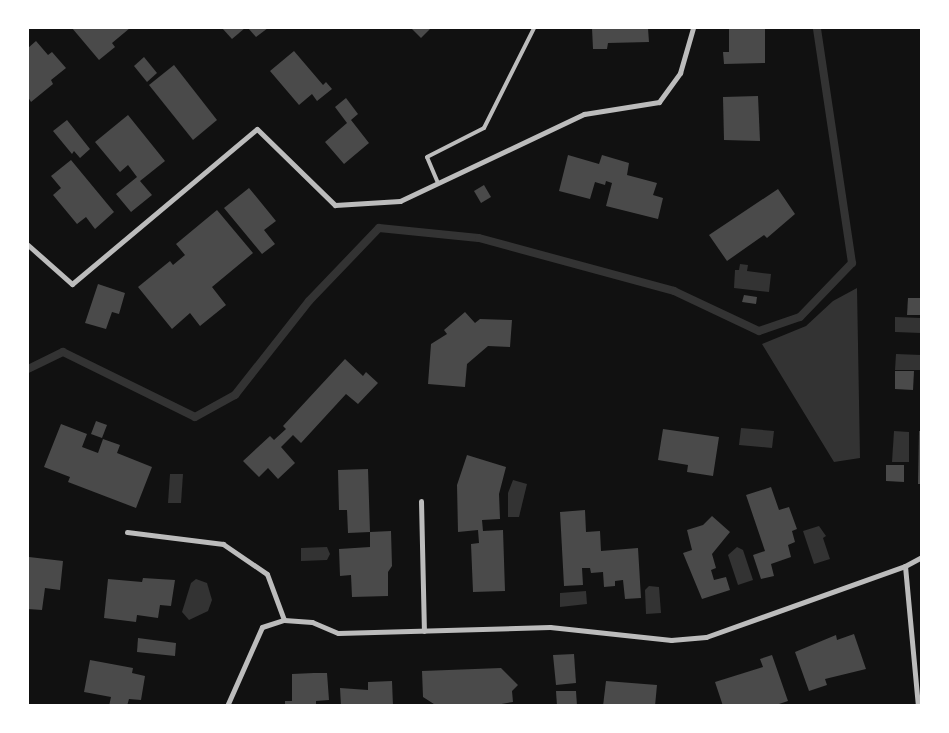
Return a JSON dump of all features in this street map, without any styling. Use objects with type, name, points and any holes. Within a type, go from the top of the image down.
[{"type":"street","points":[[28,245],[72,284],[257,129],[334,205],[400,201],[584,114],[659,102],[680,74],[693,28]]},
{"type":"street","points":[[421,501],[424,631]]},
{"type":"street","points":[[127,532],[223,544],[267,574],[284,620]]},
{"type":"street","points":[[227,706],[262,627],[284,620],[312,622],[338,633],[550,627],[671,640],[706,637],[905,566],[922,557]]},
{"type":"street","points":[[905,566],[918,706]]},
{"type":"lane","points":[[438,183],[427,157],[484,128],[534,28]]},
{"type":"shaded area","points":[[740,264],[748,265],[747,271],[771,274],[769,292],[734,288],[735,270],[739,270]]},
{"type":"shaded area","points":[[857,288],[860,458],[834,462],[762,344],[806,326],[833,301]]},
{"type":"shaded area","points":[[895,317],[921,318],[921,333],[895,332]]},
{"type":"shaded area","points":[[896,354],[921,355],[921,370],[895,370]]},
{"type":"shaded area","points":[[741,428],[774,431],[772,448],[739,445]]},
{"type":"shaded area","points":[[894,431],[909,432],[909,462],[892,462]]},
{"type":"shaded area","points":[[170,474],[183,474],[181,503],[168,503]]},
{"type":"shaded area","points":[[513,480],[527,484],[519,517],[508,517],[508,493]]},
{"type":"shaded area","points":[[819,526],[826,536],[823,538],[830,559],[814,564],[803,531]]},
{"type":"shaded area","points":[[327,547],[330,554],[327,560],[301,561],[301,548]]},
{"type":"shaded area","points":[[737,547],[743,550],[753,580],[738,585],[728,555]]},
{"type":"shaded area","points":[[196,579],[207,583],[212,600],[208,611],[189,620],[182,612],[191,583]]},
{"type":"shaded area","points":[[649,586],[659,587],[661,613],[646,614],[645,590]]},
{"type":"shaded area","points":[[586,591],[587,604],[560,607],[560,593]]},
{"type":"building","points":[[72,28],[130,28],[112,43],[115,47],[99,60]]},
{"type":"building","points":[[222,28],[245,28],[232,39]]},
{"type":"building","points":[[248,28],[268,28],[256,37]]},
{"type":"building","points":[[411,28],[431,28],[421,38]]},
{"type":"building","points":[[592,28],[648,28],[649,42],[608,43],[607,49],[593,49]]},
{"type":"building","points":[[729,28],[765,28],[765,63],[724,64],[723,52],[729,52]]},
{"type":"building","points":[[36,41],[48,55],[52,52],[66,68],[51,80],[53,84],[31,102],[28,97],[28,48]]},
{"type":"building","points":[[294,51],[323,85],[326,82],[332,89],[317,101],[312,94],[299,105],[270,71]]},
{"type":"building","points":[[144,57],[157,73],[147,82],[134,66]]},
{"type":"building","points":[[174,65],[217,120],[193,140],[149,85]]},
{"type":"building","points":[[758,96],[760,141],[724,140],[723,97]]},
{"type":"building","points":[[346,98],[358,114],[351,120],[369,143],[344,164],[325,142],[347,123],[335,107]]},
{"type":"building","points":[[128,115],[165,161],[140,181],[152,195],[131,212],[116,194],[137,177],[128,165],[120,172],[95,142]]},
{"type":"building","points":[[67,120],[90,149],[80,158],[74,151],[72,154],[53,131]]},
{"type":"building","points":[[568,155],[599,164],[602,155],[629,163],[627,175],[657,183],[653,195],[663,198],[658,219],[606,206],[612,183],[606,181],[605,185],[595,182],[590,199],[559,191]]},
{"type":"building","points":[[71,160],[114,212],[95,229],[86,217],[77,224],[53,195],[61,188],[51,176]]},
{"type":"building","points":[[484,185],[491,197],[481,203],[474,191]]},
{"type":"building","points":[[249,188],[276,221],[264,230],[275,244],[262,254],[224,208]]},
{"type":"building","points":[[778,189],[795,214],[767,238],[764,235],[727,261],[709,235]]},
{"type":"building","points":[[217,210],[253,253],[212,287],[226,305],[200,326],[190,313],[172,329],[138,287],[170,261],[173,265],[185,255],[176,244]]},
{"type":"building","points":[[98,284],[125,293],[119,314],[112,312],[106,329],[85,323]]},
{"type":"building","points":[[744,295],[757,297],[756,304],[742,302]]},
{"type":"building","points":[[908,298],[922,298],[922,315],[907,315]]},
{"type":"building","points":[[465,312],[475,323],[480,319],[512,320],[510,347],[488,346],[467,364],[465,387],[428,384],[431,344],[447,334],[444,330]]},
{"type":"building","points":[[345,359],[363,376],[366,372],[378,383],[358,404],[346,394],[301,443],[293,435],[281,447],[295,463],[278,479],[268,468],[259,477],[243,461],[270,436],[274,440],[286,429],[283,426]]},
{"type":"building","points":[[895,371],[914,371],[913,390],[895,389]]},
{"type":"building","points":[[96,421],[107,425],[102,438],[91,434]]},
{"type":"building","points":[[61,424],[87,434],[82,447],[98,453],[103,439],[120,445],[117,453],[152,467],[136,508],[68,482],[70,477],[44,467]]},
{"type":"building","points":[[663,429],[719,437],[713,476],[687,472],[688,465],[658,460]]},
{"type":"building","points":[[919,431],[922,431],[922,484],[918,484]]},
{"type":"building","points":[[467,455],[506,467],[499,494],[500,519],[482,520],[483,531],[503,530],[505,591],[473,592],[471,544],[479,543],[478,530],[458,532],[457,485]]},
{"type":"building","points":[[886,465],[904,465],[904,482],[886,481]]},
{"type":"building","points":[[368,469],[370,532],[348,533],[347,510],[339,510],[338,470]]},
{"type":"building","points":[[771,487],[779,510],[789,507],[797,529],[792,531],[795,542],[788,545],[791,557],[771,564],[774,576],[761,579],[753,555],[765,551],[746,495]]},
{"type":"building","points":[[585,510],[586,532],[600,531],[601,551],[638,548],[641,598],[625,599],[623,580],[615,581],[615,586],[604,587],[603,572],[591,573],[590,568],[582,568],[583,585],[564,586],[560,512]]},
{"type":"building","points":[[712,516],[730,532],[712,554],[716,568],[711,570],[714,580],[726,577],[730,590],[702,599],[683,553],[692,550],[687,530],[703,525]]},
{"type":"building","points":[[391,531],[392,566],[388,572],[388,596],[352,597],[351,575],[340,576],[339,549],[370,547],[370,532]]},
{"type":"building","points":[[29,557],[63,561],[60,590],[45,588],[42,610],[28,609]]},
{"type":"building","points":[[143,578],[175,580],[171,606],[160,605],[158,618],[137,615],[136,622],[104,618],[108,579],[142,582]]},
{"type":"building","points":[[854,634],[866,669],[825,679],[827,685],[809,691],[795,652],[836,635],[837,640]]},
{"type":"building","points":[[138,638],[176,643],[175,656],[137,652]]},
{"type":"building","points":[[574,654],[576,683],[556,685],[553,655]]},
{"type":"building","points":[[772,655],[788,701],[773,706],[723,706],[715,682],[763,667],[760,659]]},
{"type":"building","points":[[90,660],[133,668],[132,673],[145,676],[141,700],[129,699],[127,706],[109,706],[111,697],[84,692]]},
{"type":"building","points":[[501,668],[518,685],[512,691],[513,702],[490,706],[437,706],[423,697],[422,671]]},
{"type":"building","points":[[327,673],[329,700],[316,701],[316,706],[285,706],[285,701],[292,701],[292,674]]},
{"type":"building","points":[[392,681],[393,706],[341,706],[340,688],[368,690],[368,682]]},
{"type":"building","points":[[606,681],[657,685],[655,706],[603,706]]},
{"type":"building","points":[[556,691],[576,691],[577,706],[557,706]]},
{"type":"waterway","points":[[28,369],[63,352],[195,417],[235,395],[309,301],[379,228],[479,238],[674,291],[759,331],[800,317],[852,263],[817,28]]}]
